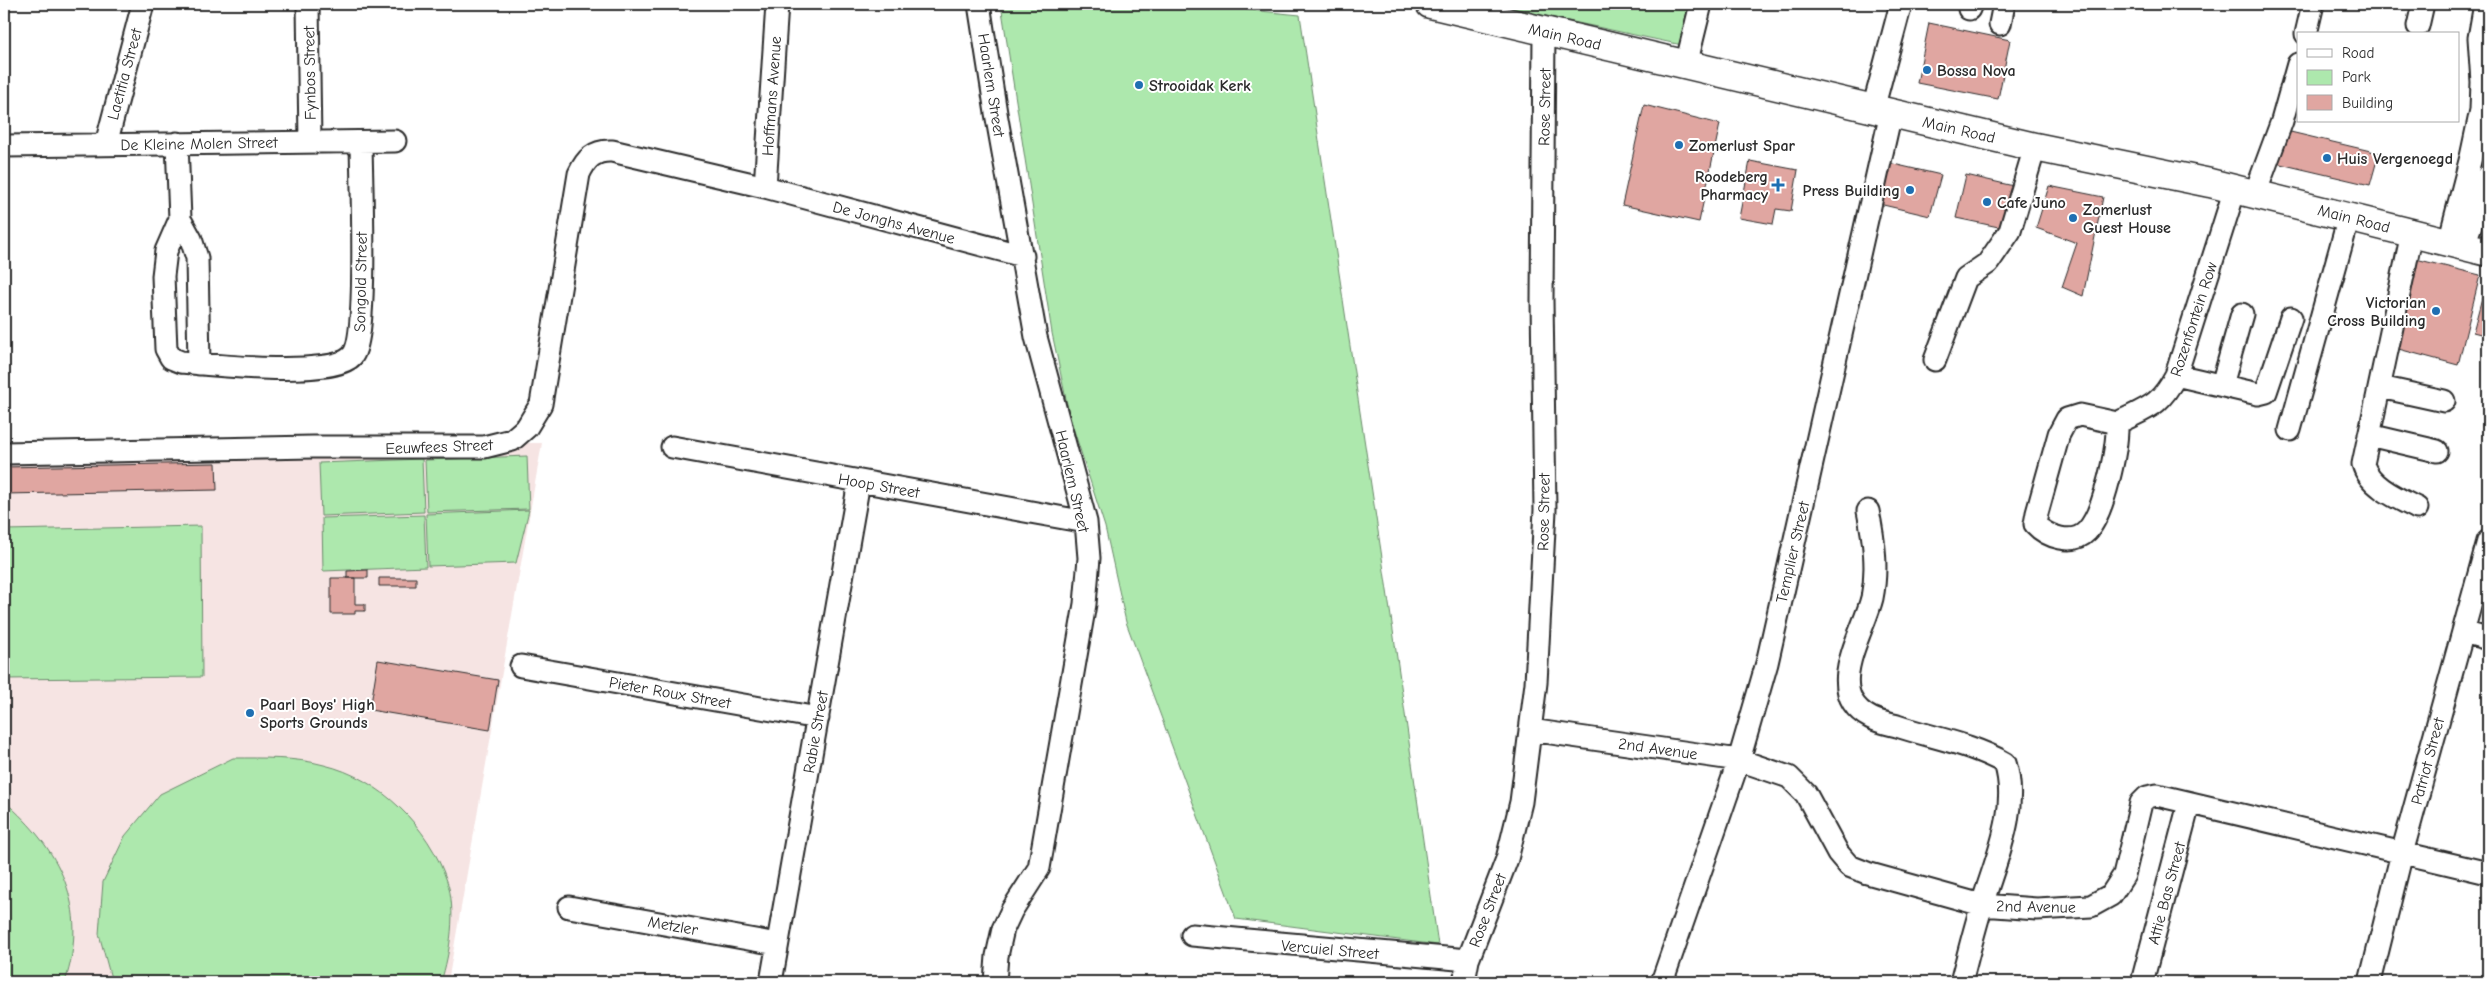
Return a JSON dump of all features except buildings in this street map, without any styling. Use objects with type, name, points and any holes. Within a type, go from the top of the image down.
[{"type":"main road","name":"Main Road","points":[[1430,4],[1490,11],[1544,31],[2035,147],[2245,192],[2467,246]]},
{"type":"street","name":"Laetitia Street","points":[[106,144],[143,4]]},
{"type":"street","name":"Fynbos Street","points":[[308,4],[310,142]]},
{"type":"street","name":"Hoffmans Avenue","points":[[765,188],[777,4]]},
{"type":"street","name":"Haarlem Street","points":[[979,4],[996,113],[1036,337],[1086,522],[1089,558],[1085,604],[1039,868],[1012,910],[1003,929],[997,956],[995,982]]},
{"type":"street","points":[[1686,65],[1701,4]]},
{"type":"street","name":"Templier Street","points":[[1662,982],[1739,760],[1767,663],[1882,111],[1901,4]]},
{"type":"street","points":[[2306,32],[2313,4]]},
{"type":"street","points":[[2418,26],[2423,4]]},
{"type":"street","points":[[2467,246],[2471,157],[2481,110],[2482,82],[2479,38],[2485,4]]},
{"type":"street","name":"Rose Street","points":[[1464,982],[1468,960],[1507,859],[1521,802],[1540,625],[1545,510],[1542,300],[1544,31]]},
{"type":"street","name":"Rozenfontein Row","points":[[2118,423],[2159,402],[2166,394],[2176,375],[2245,192],[2282,122],[2297,68]]},
{"type":"street","name":"De Kleine Molen Street","points":[[4,146],[395,141]]},
{"type":"street","name":"Songold Street","points":[[180,218],[168,243],[164,260],[164,341],[169,355],[174,360],[200,364],[276,368],[339,364],[353,356],[359,338],[361,306],[362,142]]},
{"type":"street","name":"Songold Street","points":[[177,143],[180,218],[191,239],[197,258],[200,364]]},
{"type":"street","points":[[1935,360],[1966,278],[1988,264],[2010,231],[2035,147]]},
{"type":"street","name":"Eeuwfees Street","points":[[4,453],[313,448],[466,448],[499,444],[512,440],[527,427],[535,417],[541,404],[579,174],[590,156],[602,151],[612,151],[765,188]]},
{"type":"street","points":[[2467,246],[2488,174]]},
{"type":"street","name":"De Jonghs Avenue","points":[[765,188],[1023,256]]},
{"type":"street","points":[[2290,430],[2349,217]]},
{"type":"street","points":[[2412,233],[2363,464],[2366,475],[2394,497],[2417,508]]},
{"type":"street","points":[[2222,385],[2242,314]]},
{"type":"street","points":[[2176,375],[2258,394],[2266,392],[2291,318]]},
{"type":"street","points":[[2380,387],[2444,401]]},
{"type":"street","points":[[2080,415],[2118,423],[2118,441],[2114,461],[2094,521],[2086,533],[2071,538],[2054,538],[2035,524],[2059,434],[2067,419],[2080,415]]},
{"type":"street","points":[[2369,435],[2437,451]]},
{"type":"street","name":"Hoop Street","points":[[672,447],[1086,522]]},
{"type":"street","name":"Rabie Street","points":[[770,982],[860,482]]},
{"type":"street","points":[[1868,511],[1874,541],[1876,570],[1871,599],[1852,653],[1847,675],[1849,693],[1853,704],[1871,718],[1986,753],[2004,763],[2009,776],[2008,807],[2000,850],[1960,982]]},
{"type":"street","name":"Patriot Street","points":[[2370,982],[2402,852],[2488,541]]},
{"type":"street","points":[[2463,632],[2488,639]]},
{"type":"street","name":"Pieter Roux Street","points":[[521,666],[818,718]]},
{"type":"street","name":"2nd Avenue","points":[[1530,730],[1739,760],[1789,778],[1806,794],[1838,853],[1849,866],[1867,873],[1982,905],[2037,909],[2091,906],[2110,895],[2124,875],[2142,803],[2147,797],[2157,795],[2488,873]]},
{"type":"street","name":"Attie Bas Street","points":[[2142,982],[2189,804]]},
{"type":"street","name":"Metzler","points":[[569,907],[777,944]]},
{"type":"street","name":"Vercuiel Street","points":[[1192,935],[1468,960]]},
{"type":"shaded area","name":"Paarl Boys' High Sports Grounds","points":[[4,442],[542,443],[448,982],[4,982]]},
{"type":"green space","points":[[1001,4],[1190,4],[1300,15],[1394,637],[1438,945],[1236,919],[1126,622],[1105,527],[1070,418],[1052,333]]},
{"type":"green space","points":[[1513,4],[1690,4],[1682,45],[1512,9]]},
{"type":"green space","points":[[527,456],[529,509],[427,512],[425,460]]},
{"type":"green space","points":[[422,459],[424,512],[321,516],[319,463]]},
{"type":"green space","points":[[529,510],[516,563],[428,566],[426,514]]},
{"type":"green space","points":[[424,515],[426,567],[323,571],[322,518]]},
{"type":"green space","points":[[201,526],[202,677],[4,679],[4,530]]},
{"type":"green space","points":[[233,758],[290,759],[313,762],[345,772],[383,793],[415,824],[439,861],[450,892],[452,905],[451,932],[441,982],[112,982],[99,934],[103,882],[125,836],[160,794]]},
{"type":"green space","points":[[4,801],[24,819],[41,839],[55,860],[65,881],[71,904],[74,929],[72,955],[65,982],[4,982]]},
{"type":"place","name":"Bossa Nova","points":[[1927,70]]},
{"type":"place","name":"Strooidak Kerk","points":[[1139,85]]},
{"type":"place","name":"Zomerlust Spar","points":[[1679,145]]},
{"type":"place","name":"Huis Vergenoegd","points":[[2327,158]]},
{"type":"place","name":"Roodeberg Pharmacy","points":[[1778,185]]},
{"type":"place","name":"Press Building","points":[[1910,190]]},
{"type":"place","name":"Cafe Juno","points":[[1987,202]]},
{"type":"place","name":"Zomerlust Guest House","points":[[2073,218]]},
{"type":"place","name":"Victorian Cross Building","points":[[2436,311]]},
{"type":"place","name":"Paarl Boys' High Sports Grounds","points":[[250,713]]}]
